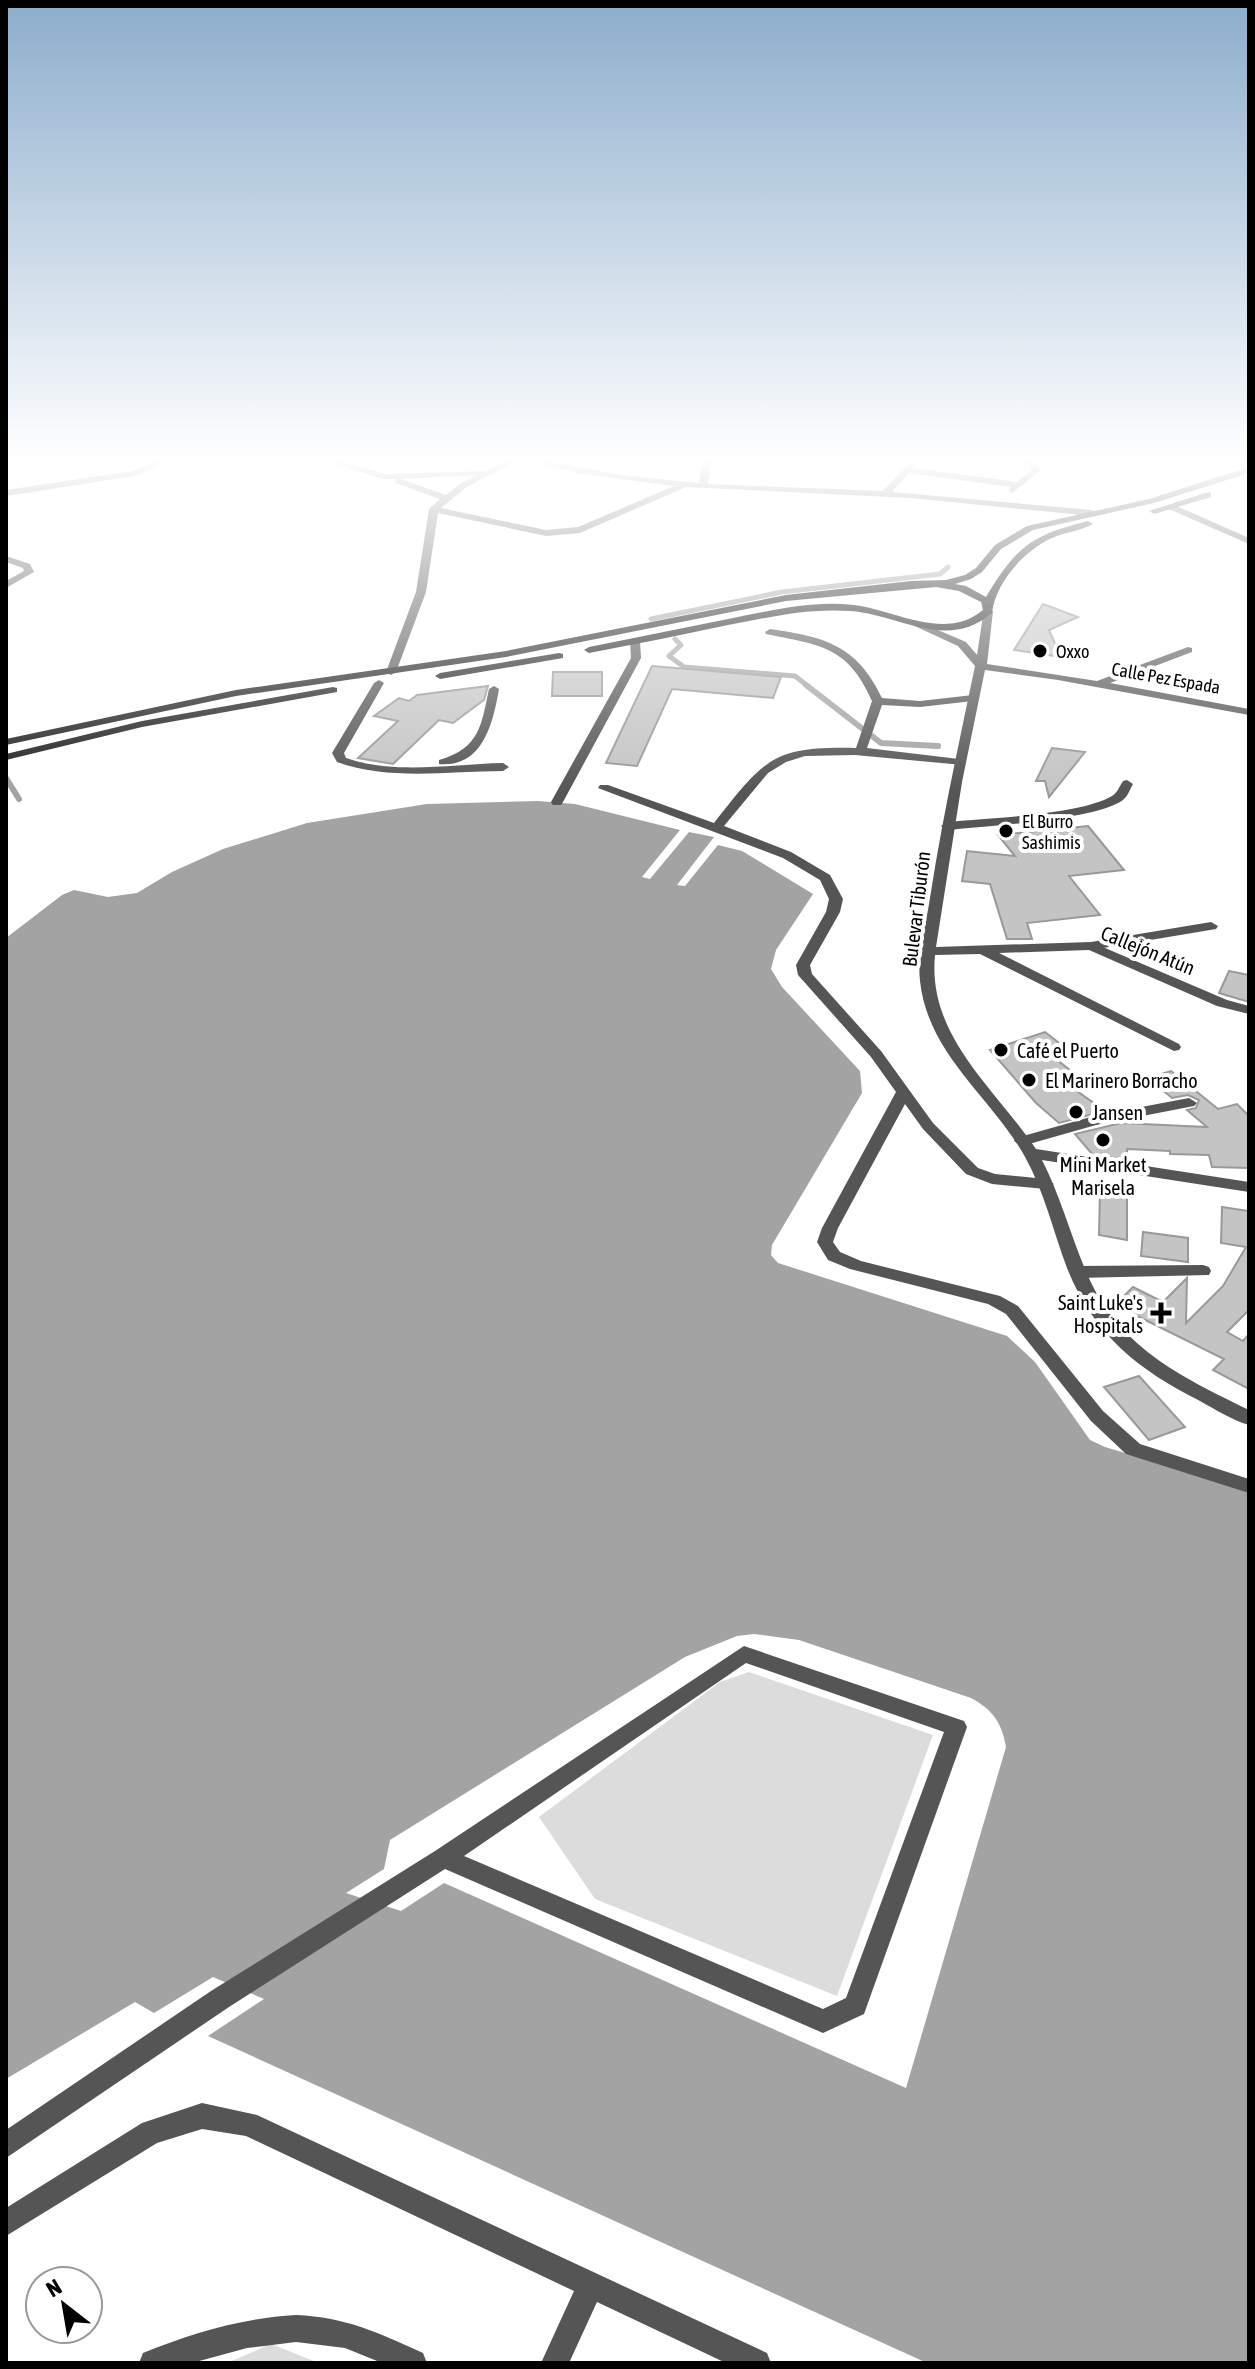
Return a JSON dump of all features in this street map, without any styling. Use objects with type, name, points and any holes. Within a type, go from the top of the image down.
[{"type":"street","points":[[6,585],[29,571]]},
{"type":"street","points":[[391,672],[421,592],[424,571]]},
{"type":"street","points":[[6,742],[236,693],[559,645],[786,598],[911,584],[950,583],[975,571]]},
{"type":"street","points":[[6,757],[245,704],[511,666],[811,606],[856,608],[908,622],[945,626],[965,624],[980,618],[1007,571]]},
{"type":"street","points":[[932,583],[969,590],[987,607]]},
{"type":"street","points":[[911,584],[891,590],[880,600],[885,612],[962,644],[981,666]]},
{"type":"street","name":"Bulevar Tiburón","points":[[987,607],[981,666],[947,826],[929,951],[927,980],[936,1019],[957,1058],[1026,1147],[1046,1184],[1077,1272],[1101,1316],[1135,1354],[1249,1418]]},
{"type":"street","points":[[770,632],[807,637],[846,654],[869,679],[878,701],[860,753]]},
{"type":"street","points":[[557,802],[636,658],[635,641]]},
{"type":"street","points":[[1096,684],[1188,650]]},
{"type":"street","name":"Calle Pez Espada","points":[[981,666],[1249,712]]},
{"type":"street","points":[[379,683],[338,753],[341,760],[359,766],[503,767]]},
{"type":"street","points":[[414,768],[455,760],[477,747],[486,725],[494,689]]},
{"type":"street","points":[[878,701],[920,704],[973,698]]},
{"type":"street","points":[[717,827],[764,770],[780,760],[826,751],[959,763]]},
{"type":"street","points":[[947,826],[1087,810],[1121,796],[1127,784]]},
{"type":"street","points":[[604,788],[717,827],[787,855],[818,873],[832,887],[836,899],[833,912],[803,965],[805,975],[858,1033],[928,1126],[972,1171],[992,1179],[1046,1184]]},
{"type":"street","points":[[1091,946],[1211,926]]},
{"type":"street","name":"Callejón Atún","points":[[929,951],[1091,946],[1222,1003],[1249,1010]]},
{"type":"street","name":"Callejón Atún","points":[[980,949],[1174,1047]]},
{"type":"street","points":[[903,1093],[830,1228],[825,1242],[834,1256],[856,1265],[994,1300],[1012,1310],[1097,1416],[1133,1449],[1249,1486]]},
{"type":"street","points":[[1026,1147],[1094,1121],[1189,1103]]},
{"type":"street","points":[[1026,1147],[1249,1187]]},
{"type":"street","points":[[1077,1272],[1203,1271]]},
{"type":"street","points":[[6,2145],[238,1988],[443,1858],[744,1654],[956,1727],[855,2006],[823,2021],[443,1858]]},
{"type":"street","points":[[6,2223],[151,2132],[202,2116],[248,2124],[757,2363]]},
{"type":"street","points":[[555,2363],[590,2287]]},
{"type":"street","points":[[153,2363],[213,2341],[291,2329],[344,2334],[413,2363]]},
{"type":"shaded area","points":[[538,801],[575,804],[680,830],[642,877],[650,879],[689,832],[714,837],[677,885],[685,886],[718,845],[742,851],[813,894],[776,950],[771,969],[782,987],[860,1071],[862,1093],[772,1245],[771,1255],[778,1263],[1007,1336],[1035,1362],[1090,1440],[1249,1490],[1249,2363],[927,2363],[208,2036],[264,1999],[213,1977],[154,2013],[135,2002],[6,2079],[6,938],[62,895],[74,890],[108,897],[137,893],[172,872],[223,849],[307,823],[427,804]],"holes":[[[754,1634],[799,1640],[971,1698],[995,1718],[1004,1738],[1006,1747],[906,2088],[444,1883],[401,1911],[346,1893],[384,1869],[390,1840],[685,1657],[737,1636]]]},
{"type":"shaded area","points":[[749,1672],[933,1735],[837,1996],[595,1899],[539,1817],[720,1682]]},
{"type":"shaded area","points":[[271,2344],[319,2363],[227,2363]]},
{"type":"building","points":[[1043,604],[1078,617],[1049,630],[1061,657],[1014,650]]},
{"type":"building","points":[[652,666],[781,677],[773,698],[672,689],[637,766],[606,763]]},
{"type":"building","points":[[553,672],[602,672],[602,696],[552,696]]},
{"type":"building","points":[[488,686],[484,700],[453,723],[439,720],[393,764],[358,758],[398,721],[374,716],[399,698],[409,701],[417,695]]},
{"type":"building","points":[[1052,748],[1085,752],[1049,797],[1045,781],[1036,781]]},
{"type":"building","points":[[1088,826],[1124,870],[1069,876],[1100,915],[1027,923],[1032,939],[1007,939],[990,884],[962,881],[967,851],[1015,856],[998,835]]},
{"type":"building","points":[[1229,971],[1249,975],[1249,1002],[1219,993]]},
{"type":"building","points":[[1045,1032],[1072,1053],[1056,1059],[1080,1078],[1073,1084],[1077,1091],[1105,1111],[1059,1123],[1036,1103],[990,1050]]},
{"type":"building","points":[[1171,1071],[1218,1109],[1237,1104],[1249,1116],[1249,1168],[1212,1167],[1209,1155],[1170,1154],[1170,1151],[1127,1149],[1127,1160],[1093,1155],[1075,1134],[1121,1123],[1207,1127],[1187,1110],[1196,1108],[1199,1100],[1188,1095],[1172,1098],[1148,1078]]},
{"type":"building","points":[[1100,1190],[1127,1194],[1127,1240],[1099,1235]]},
{"type":"building","points":[[1222,1207],[1249,1211],[1249,1310],[1227,1332],[1243,1341],[1249,1334],[1249,1389],[1213,1370],[1224,1359],[1127,1311],[1121,1299],[1133,1287],[1163,1302],[1187,1278],[1186,1323],[1223,1286],[1246,1247],[1221,1243]]},
{"type":"building","points":[[1143,1232],[1188,1238],[1188,1262],[1141,1256]]},
{"type":"building","points":[[1139,1376],[1185,1427],[1149,1440],[1104,1387]]},
{"type":"waterway","points":[[651,619],[782,592],[940,574],[944,571]]},
{"type":"waterway","points":[[675,639],[681,645],[669,656],[684,667],[795,676],[809,687]]},
{"type":"waterway","points":[[806,685],[881,743],[938,746]]},
{"type":"waterway","points":[[6,778],[19,799]]},
{"type":"place","name":"Oxxo","points":[[1040,651]]},
{"type":"place","name":"El Burro Sashimis","points":[[1006,831]]},
{"type":"place","name":"Café el Puerto","points":[[1001,1050]]},
{"type":"place","name":"El Marinero Borracho","points":[[1029,1080]]},
{"type":"place","name":"Jansen","points":[[1076,1112]]},
{"type":"place","name":"Mini Market Marisela","points":[[1103,1140]]},
{"type":"place","name":"Saint Luke's Hospitals","points":[[1161,1313]]}]
